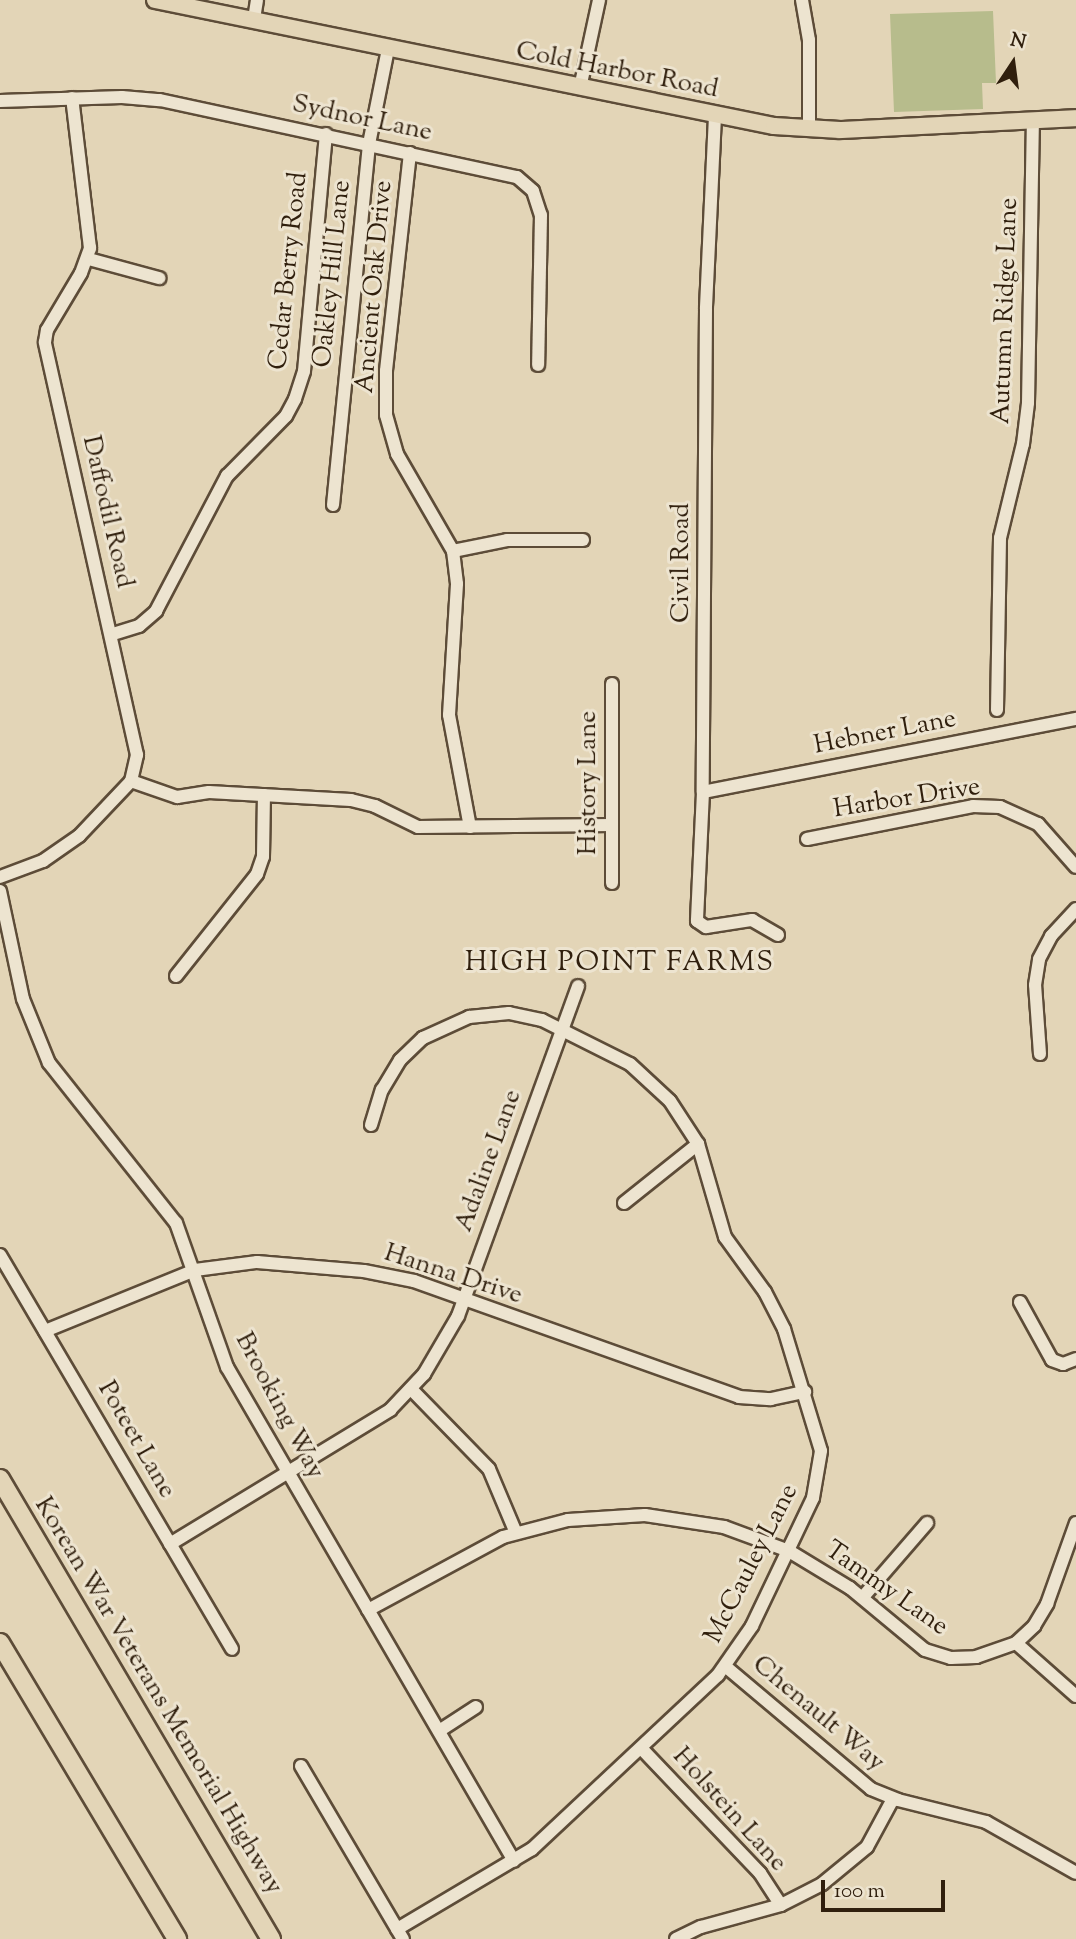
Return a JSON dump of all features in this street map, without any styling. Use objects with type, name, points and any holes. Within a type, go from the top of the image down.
[{"type":"highway","name":"Korean War Veterans Memorial Highway","points":[[0,1479],[271,1939]]},
{"type":"highway","points":[[0,1643],[177,1939]]},
{"type":"main road","name":"Cold Harbor Road","points":[[155,0],[715,116],[808,130],[1076,118]]},
{"type":"street","points":[[254,19],[257,0]]},
{"type":"street","points":[[580,89],[599,0]]},
{"type":"street","points":[[802,0],[808,40],[808,130]]},
{"type":"street","name":"Oakley Hill Lane","points":[[333,505],[369,144],[388,50]]},
{"type":"street","points":[[72,99],[89,259],[159,278]]},
{"type":"street","name":"Sydnor Lane","points":[[0,101],[160,100],[505,173],[533,191],[542,221],[538,365]]},
{"type":"street","name":"Civil Road","points":[[715,116],[706,309],[703,792],[697,921],[706,927],[752,920],[778,935]]},
{"type":"street","name":"Autumn Ridge Lane","points":[[997,710],[1000,538],[1023,444],[1028,403],[1032,120]]},
{"type":"street","name":"Cedar Berry Road","points":[[113,635],[139,626],[156,611],[227,476],[286,416],[295,399],[304,371],[326,134]]},
{"type":"street","name":"Ancient Oak Drive","points":[[410,153],[386,372],[386,415],[397,454],[453,551],[457,584],[449,715],[470,827]]},
{"type":"street","name":"Daffodil Road","points":[[89,259],[47,330],[45,342],[138,741],[131,781]]},
{"type":"street","points":[[453,551],[507,540],[583,540]]},
{"type":"street","name":"History Lane","points":[[612,684],[612,883]]},
{"type":"street","name":"Hebner Lane","points":[[703,792],[1076,719]]},
{"type":"street","points":[[0,877],[43,861],[79,836],[131,781],[177,797],[209,792],[351,800],[375,806],[418,827],[612,825]]},
{"type":"street","points":[[176,976],[257,874],[263,857],[264,795]]},
{"type":"street","name":"Harbor Drive","points":[[807,839],[986,806],[1013,810],[1038,824],[1076,867]]},
{"type":"street","name":"Brooking Way","points":[[0,891],[23,999],[49,1063],[80,1106],[165,1205],[195,1270],[227,1367],[514,1861]]},
{"type":"street","points":[[1041,1054],[1035,985],[1039,959],[1051,936],[1076,909]]},
{"type":"street","name":"Adaline Lane","points":[[170,1544],[390,1410],[412,1390],[442,1346],[464,1299],[578,986]]},
{"type":"street","name":"McCauley Lane","points":[[371,1125],[391,1073],[411,1048],[438,1029],[469,1017],[509,1013],[562,1028],[643,1074],[670,1101],[698,1144],[725,1237],[775,1310],[819,1434],[821,1471],[789,1551],[752,1626],[725,1666],[641,1748],[514,1861],[400,1934]]},
{"type":"street","points":[[624,1203],[698,1144]]},
{"type":"street","name":"Poteet Lane","points":[[0,1255],[232,1649]]},
{"type":"street","name":"Hanna Drive","points":[[45,1331],[195,1270],[257,1262],[364,1271],[414,1281],[724,1393],[771,1399],[805,1392]]},
{"type":"street","points":[[1020,1302],[1052,1360],[1063,1364],[1076,1359]]},
{"type":"street","points":[[412,1390],[489,1469],[516,1534]]},
{"type":"street","name":"Tammy Lane","points":[[368,1611],[472,1551],[516,1534],[591,1517],[645,1515],[724,1527],[789,1551],[863,1597],[913,1641],[939,1655],[976,1657],[1016,1643],[1042,1616],[1076,1525]]},
{"type":"street","points":[[863,1597],[927,1523]]},
{"type":"street","points":[[1016,1643],[1076,1696]]},
{"type":"street","name":"Chenault Way","points":[[725,1666],[837,1764],[893,1799],[986,1822],[1076,1873]]},
{"type":"street","points":[[439,1731],[476,1707]]},
{"type":"street","name":"Holstein Lane","points":[[641,1748],[760,1873],[781,1905]]},
{"type":"street","points":[[301,1766],[400,1934]]},
{"type":"street","points":[[676,1939],[704,1933],[781,1905],[856,1859],[893,1799]]},
{"type":"green space","points":[[993,11],[996,83],[982,83],[983,109],[894,112],[890,14]]},
{"type":"district","name":"HIGH POINT FARMS","points":[[620,963]]}]
